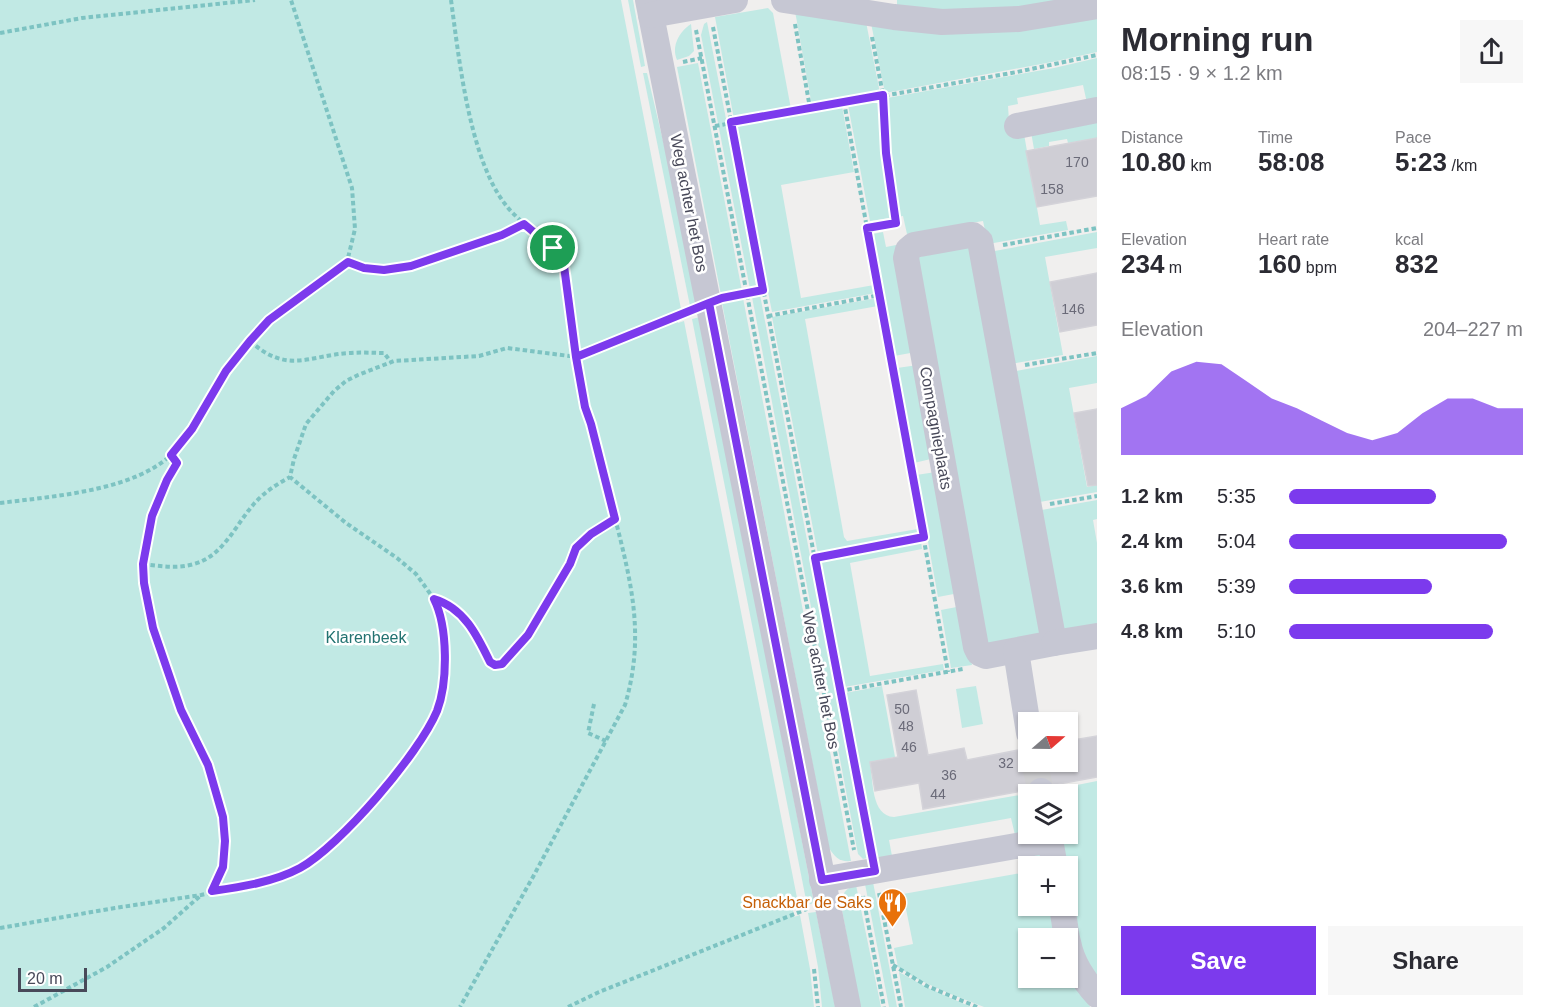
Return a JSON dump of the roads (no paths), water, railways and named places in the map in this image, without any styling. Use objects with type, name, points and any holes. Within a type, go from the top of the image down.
[{"type":"street","points":[[649,8],[701,7],[735,0]]},
{"type":"street","points":[[788,1],[867,7],[942,22],[1019,19],[1086,5]]},
{"type":"street","name":"Weg achter het Bos","points":[[649,8],[848,1007]]},
{"type":"street","points":[[1017,126],[1097,110]]},
{"type":"street","name":"Compagnieplaats","points":[[1016,651],[986,656],[980,653],[976,646],[906,258],[910,247],[973,235],[980,241],[1054,644]]},
{"type":"street","points":[[1026,712],[1016,651],[1097,636]]},
{"type":"street","points":[[822,880],[1018,843]]},
{"type":"street","points":[[1078,970],[1097,996]]},
{"type":"tunnel","points":[[1036,772],[1039,784]]},
{"type":"place","name":"Snackbar de Saks","points":[[893,928]]},
{"type":"park label","name":"Klarenbeek","points":[[366,637]]}]
